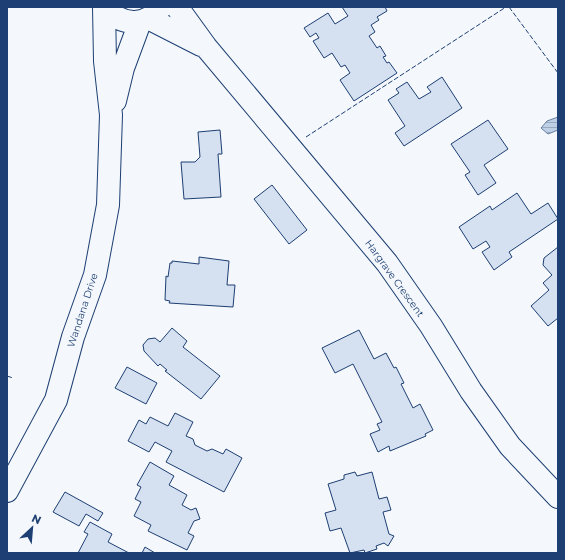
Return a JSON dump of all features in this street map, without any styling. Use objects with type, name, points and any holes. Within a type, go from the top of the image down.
[{"type":"street","points":[[104,7],[119,20],[129,23],[150,16]]},
{"type":"street","name":"Wandana Drive","points":[[7,491],[56,400],[73,337],[95,275],[108,205],[112,115],[105,61],[104,7]]},
{"type":"street","name":"Hargrave Crescent","points":[[176,7],[206,47],[386,263],[431,326],[471,391],[510,446],[558,497]]},
{"type":"street","name":"Hargrave Crescent","points":[[150,16],[206,47]]},
{"type":"street","name":"Wandana Drive","points":[[112,115],[123,68],[150,16]]},
{"type":"water","points":[[558,117],[558,130],[548,134],[541,128],[547,121]]},
{"type":"building","points":[[342,7],[385,7],[387,11],[377,17],[379,20],[371,25],[375,32],[369,36],[377,48],[380,46],[386,56],[383,57],[387,63],[389,62],[397,73],[354,101],[340,80],[350,73],[345,65],[341,67],[332,53],[324,58],[313,41],[319,38],[316,33],[310,37],[304,28],[328,13],[335,24],[348,16]]},
{"type":"building","points":[[442,77],[462,108],[404,146],[395,133],[405,126],[388,100],[399,93],[396,89],[407,82],[419,99],[431,92],[427,87]]},
{"type":"building","points":[[488,120],[508,149],[484,165],[496,183],[478,195],[465,175],[470,172],[451,144]]},
{"type":"building","points":[[220,130],[222,154],[218,154],[221,197],[184,199],[181,162],[195,162],[200,157],[198,132]]},
{"type":"building","points":[[272,185],[307,230],[289,244],[254,199]]},
{"type":"building","points":[[517,193],[531,214],[548,203],[558,219],[509,252],[512,257],[494,270],[482,252],[490,247],[486,241],[473,249],[459,227],[490,206],[492,210]]},
{"type":"building","points":[[558,247],[558,318],[548,326],[531,306],[549,290],[543,283],[552,275],[543,265],[544,258]]},
{"type":"building","points":[[199,257],[229,261],[227,285],[235,285],[233,307],[169,303],[170,301],[165,300],[166,276],[168,277],[170,263],[172,263],[172,261],[199,264]]},
{"type":"building","points":[[172,328],[187,341],[183,347],[220,376],[201,399],[165,371],[167,370],[160,364],[158,366],[144,351],[143,345],[148,339],[155,338],[160,342]]},
{"type":"building","points":[[359,330],[374,359],[386,353],[394,368],[396,367],[404,383],[401,384],[413,408],[420,404],[433,430],[425,434],[426,436],[390,451],[389,446],[378,452],[370,434],[380,430],[377,424],[382,422],[353,364],[335,373],[322,348]]},
{"type":"building","points":[[127,367],[157,383],[146,404],[115,388]]},
{"type":"building","points":[[175,413],[193,422],[186,436],[193,439],[195,445],[207,451],[212,449],[223,454],[226,449],[242,458],[224,492],[166,462],[172,451],[155,442],[149,452],[128,441],[139,420],[146,424],[150,417],[168,426]]},
{"type":"building","points":[[150,462],[174,476],[169,485],[187,495],[182,505],[191,510],[196,508],[200,519],[194,521],[188,533],[194,536],[187,550],[148,531],[151,525],[134,516],[141,502],[135,499],[141,487],[137,485]]},
{"type":"building","points":[[355,472],[357,476],[372,472],[379,499],[387,497],[391,510],[383,512],[389,534],[394,536],[388,546],[384,543],[376,546],[377,549],[365,553],[364,550],[350,553],[341,528],[330,531],[325,513],[336,510],[328,484],[344,479],[344,475]]},
{"type":"building","points":[[65,492],[103,513],[98,521],[86,514],[79,526],[53,512]]},
{"type":"building","points":[[90,522],[112,534],[108,542],[129,553],[78,553],[88,534],[84,532]]},
{"type":"building","points":[[145,547],[155,553],[142,553]]},
{"type":"fence","points":[[306,137],[506,7]]},
{"type":"fence","points":[[509,7],[558,73]]},
{"type":"fence","points":[[7,376],[13,378]]}]
